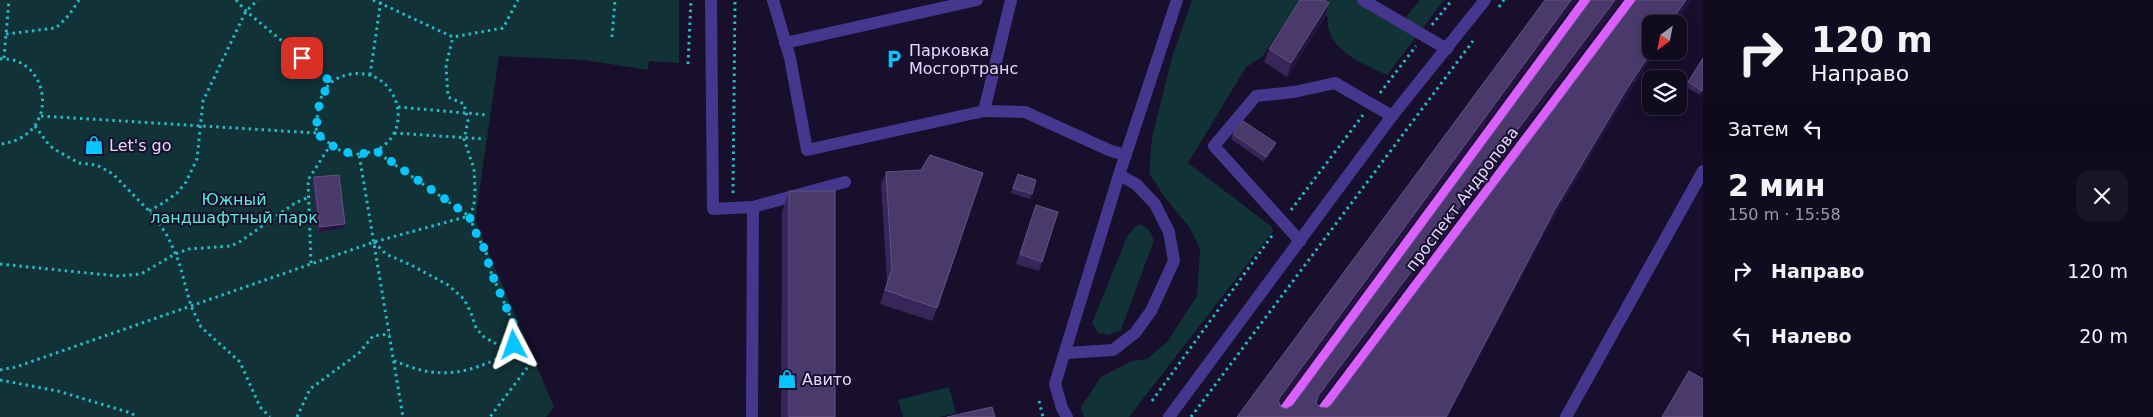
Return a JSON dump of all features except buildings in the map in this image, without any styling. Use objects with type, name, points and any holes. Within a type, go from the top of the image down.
[{"type":"main road","name":"проспект Андропова","points":[[1280,417],[1587,0]]},
{"type":"main road","name":"проспект Андропова","points":[[1318,417],[1632,0]]},
{"type":"street","points":[[711,0],[713,209],[754,207],[845,182]]},
{"type":"street","points":[[773,0],[785,43],[807,150],[984,110],[1025,112],[1111,151],[1126,155]]},
{"type":"street","points":[[785,43],[977,0]]},
{"type":"street","points":[[984,110],[1011,0]]},
{"type":"street","points":[[1067,417],[1062,408],[1055,384],[1119,175],[1177,0]]},
{"type":"street","points":[[1363,0],[1447,49]]},
{"type":"street","points":[[1169,417],[1392,116],[1485,0]]},
{"type":"street","points":[[1300,241],[1214,146],[1256,96],[1294,92],[1335,83],[1392,116]]},
{"type":"street","points":[[1566,417],[1703,171]]},
{"type":"street","points":[[1066,353],[1113,350],[1136,333],[1151,311],[1174,262],[1169,232],[1155,204],[1136,184],[1119,175]]},
{"type":"street","points":[[752,417],[754,207]]},
{"type":"path","points":[[0,144],[13,143],[26,136],[36,126],[41,116],[43,100],[40,85],[32,72],[19,63],[2,59],[9,0]]},
{"type":"path","points":[[6,34],[56,28],[69,15],[79,0]]},
{"type":"path","points":[[236,0],[246,11],[331,82]]},
{"type":"path","points":[[150,211],[164,203],[186,182],[197,159],[202,127],[203,101],[246,11],[258,0]]},
{"type":"path","points":[[373,0],[453,37],[503,28],[518,0]]},
{"type":"path","points":[[612,37],[614,0]]},
{"type":"path","points":[[688,64],[691,0]]},
{"type":"path","points":[[733,208],[735,0]]},
{"type":"path","points":[[1152,401],[1283,221],[1452,0]]},
{"type":"path","points":[[1498,8],[1504,0]]},
{"type":"path","points":[[370,75],[380,2]]},
{"type":"path","points":[[0,370],[16,367],[374,242],[469,216],[474,206],[474,169],[464,139],[468,121],[464,104],[448,97],[446,66],[453,37]]},
{"type":"path","points":[[1191,417],[1474,40]]},
{"type":"path","points":[[41,116],[316,133],[337,149],[352,154],[360,154],[375,150],[384,145],[394,133],[398,120],[398,101],[380,80],[370,75],[363,72],[340,76],[331,82],[321,96],[316,133]]},
{"type":"path","points":[[398,107],[488,115]]},
{"type":"path","points":[[36,126],[54,149],[79,163],[97,166],[113,174],[150,211],[168,237],[175,254],[190,306],[201,327],[240,362],[260,407],[270,417]]},
{"type":"path","points":[[394,133],[485,139]]},
{"type":"path","points":[[311,263],[308,180],[331,144]]},
{"type":"path","points":[[375,150],[469,216],[486,252],[490,270],[517,332],[511,352],[491,362],[455,373],[430,372],[394,361]]},
{"type":"path","points":[[360,154],[403,417]]},
{"type":"path","points":[[0,264],[117,276],[141,274],[175,254],[189,249],[230,246],[250,236],[295,203],[309,197]]},
{"type":"path","points":[[374,242],[386,254],[448,285],[464,300],[472,313],[476,328],[484,337],[530,364],[490,417]]},
{"type":"path","points":[[298,417],[310,389],[359,353],[373,336],[390,334]]},
{"type":"path","points":[[0,380],[58,391],[131,413],[137,417]]},
{"type":"path","points":[[1039,401],[1043,417]]},
{"type":"green space","name":"Южный ландшафтный парк","points":[[0,0],[679,0],[679,63],[649,61],[648,70],[584,60],[499,56],[475,220],[554,407],[546,417],[0,417]]},
{"type":"green space","points":[[1192,0],[1300,0],[1262,57],[1246,67],[1188,163],[1271,226],[1273,231],[1129,417],[1084,417],[1081,407],[1101,377],[1132,361],[1147,359],[1167,342],[1197,296],[1200,249],[1190,228],[1163,195],[1149,173],[1152,137],[1172,57]]},
{"type":"green space","points":[[1301,0],[1361,0],[1402,22],[1420,0],[1444,0],[1387,75],[1347,54],[1332,38],[1328,28],[1328,17]]},
{"type":"green space","points":[[1140,224],[1148,229],[1154,240],[1121,330],[1109,335],[1098,333],[1092,323],[1127,237]]},
{"type":"green space","points":[[949,387],[956,413],[939,417],[903,417],[898,400]]},
{"type":"place","name":"Парковка Мосгортранс","points":[[894,59]]},
{"type":"place","name":"Let's go","points":[[94,145]]},
{"type":"place","name":"Авито","points":[[787,379]]},
{"type":"route","points":[[302,58],[331,82],[321,96],[319,103],[316,133],[320,138],[326,140],[337,149],[352,154],[371,153],[375,150],[469,216],[486,252],[490,270],[517,332],[514,345]]}]
